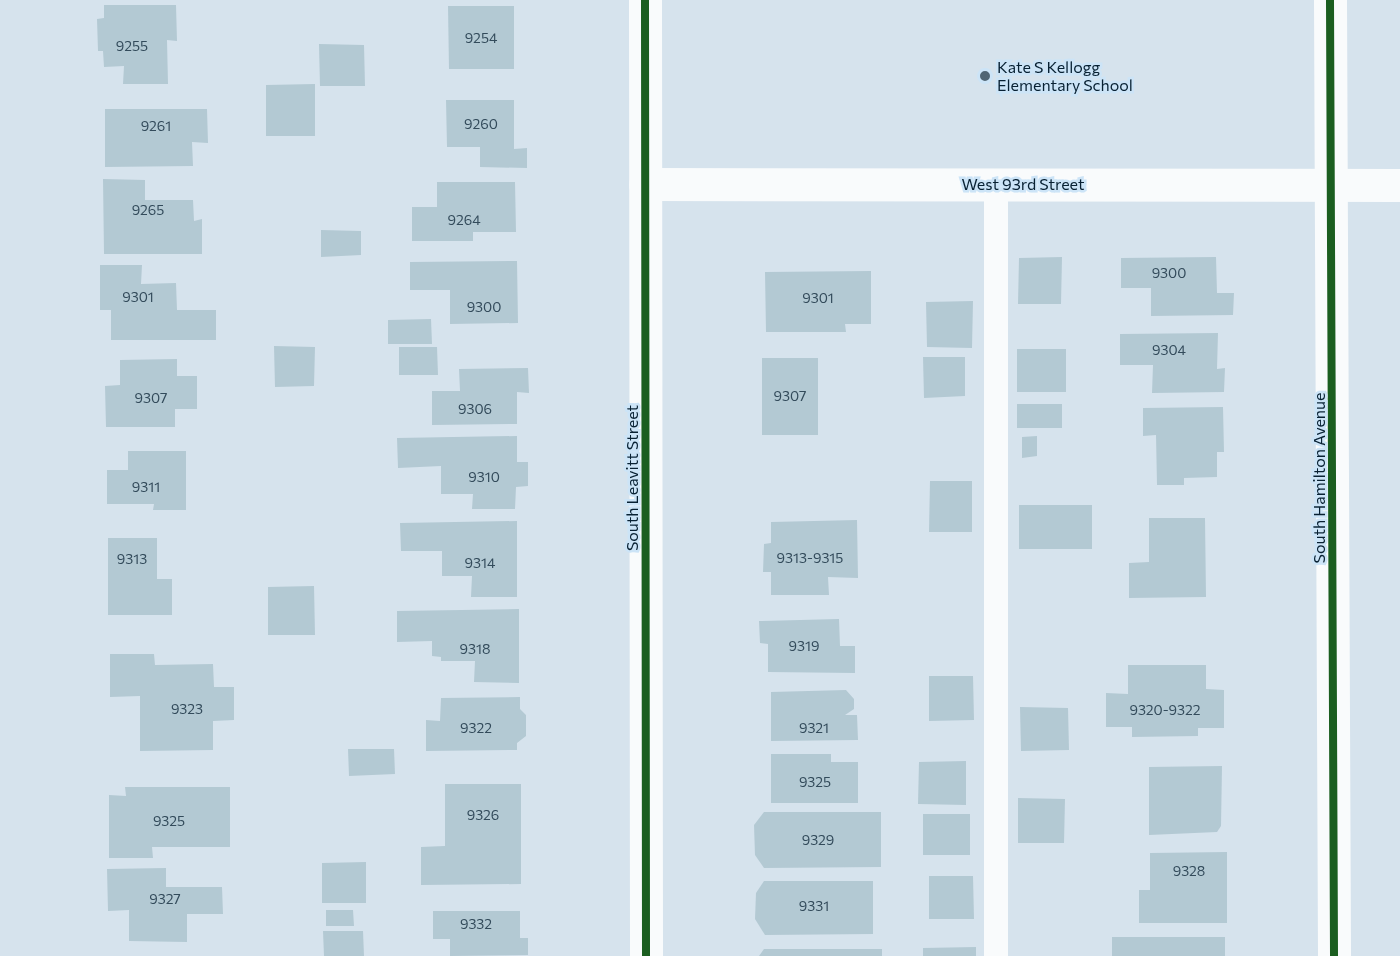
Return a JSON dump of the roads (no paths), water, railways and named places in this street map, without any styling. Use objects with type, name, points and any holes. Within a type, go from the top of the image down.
[{"type":"street","name":"South Leavitt Street","points":[[645,0],[646,956]]},
{"type":"street","name":"South Hamilton Avenue","points":[[1330,0],[1334,956]]},
{"type":"street","name":"West 93rd Street","points":[[645,184],[1400,185]]},
{"type":"lane","points":[[996,184],[996,956]]},
{"type":"place","name":"Kate S Kellogg Elementary School","points":[[985,76]]}]
